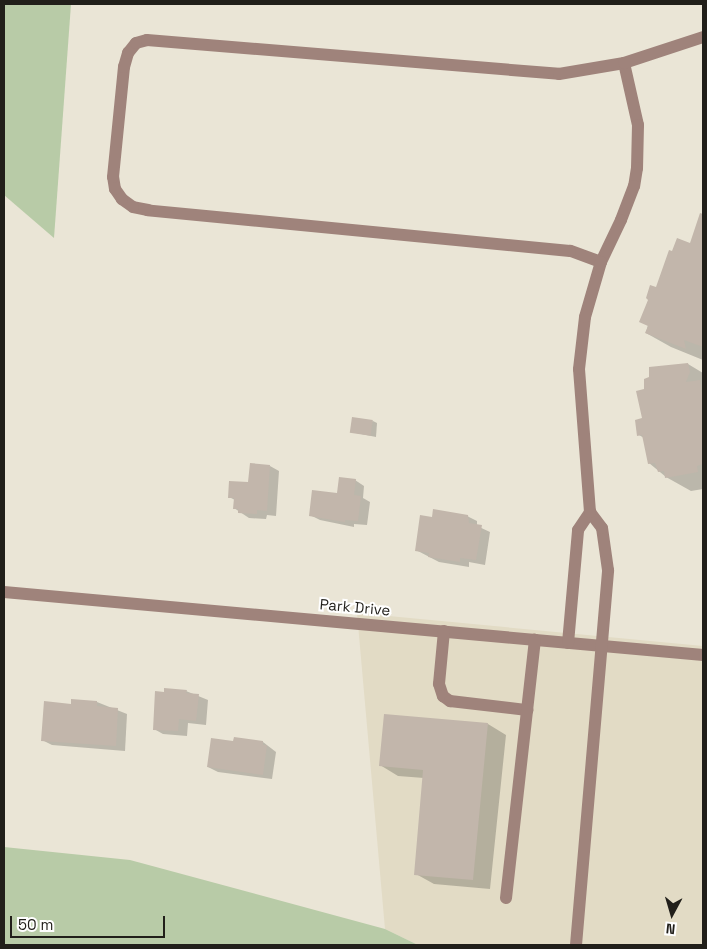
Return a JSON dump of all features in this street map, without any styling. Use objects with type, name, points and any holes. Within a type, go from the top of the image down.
[{"type":"street","points":[[601,262],[570,251],[133,207],[122,199],[115,189],[113,177],[122,84],[128,53],[136,43],[146,40],[559,74],[624,63],[703,37]]},
{"type":"street","points":[[576,945],[608,570],[602,528],[590,512],[579,369],[585,317],[601,262],[624,213],[637,168],[638,125],[624,63]]},
{"type":"street","points":[[568,643],[578,530],[590,512]]},
{"type":"street","name":"Park Drive","points":[[4,592],[703,655]]},
{"type":"street","points":[[444,632],[439,684],[443,696],[450,702],[527,710]]},
{"type":"street","points":[[506,898],[535,640]]},
{"type":"shaded area","points":[[357,613],[703,646],[703,945],[418,945],[385,929]]},
{"type":"green space","points":[[4,4],[71,4],[54,238],[4,195]]},
{"type":"green space","points":[[4,847],[130,860],[385,929],[418,945],[4,945]]},
{"type":"building","points":[[700,213],[703,214],[703,347],[684,340],[686,349],[645,333],[648,326],[639,322],[648,300],[646,298],[650,285],[656,287],[669,250],[672,251],[677,238],[690,243]]},
{"type":"building","points":[[688,363],[690,372],[686,382],[700,380],[703,403],[703,464],[697,466],[698,472],[665,478],[664,471],[658,472],[655,463],[648,464],[642,435],[637,436],[635,420],[642,418],[636,391],[644,389],[644,379],[649,377],[649,367]]},
{"type":"building","points":[[352,417],[373,420],[371,436],[350,433]]},
{"type":"building","points":[[250,463],[270,465],[267,511],[257,510],[257,514],[238,513],[238,509],[233,509],[234,498],[228,498],[229,481],[248,482]]},
{"type":"building","points":[[339,477],[356,479],[354,495],[361,496],[358,521],[345,520],[345,522],[309,516],[312,490],[337,493]]},
{"type":"building","points":[[433,509],[468,515],[469,523],[482,525],[476,560],[460,558],[460,562],[428,557],[429,553],[415,551],[420,515],[432,517]]},
{"type":"building","points":[[164,688],[187,690],[186,693],[199,694],[196,721],[179,719],[178,731],[153,730],[155,691],[164,692]]},
{"type":"building","points":[[71,699],[97,701],[97,706],[118,708],[116,746],[41,741],[44,701],[71,704]]},
{"type":"building","points":[[384,714],[488,723],[473,880],[414,875],[423,770],[379,766]]},
{"type":"building","points":[[234,737],[263,741],[263,745],[267,745],[263,775],[207,767],[211,738],[233,741]]}]
